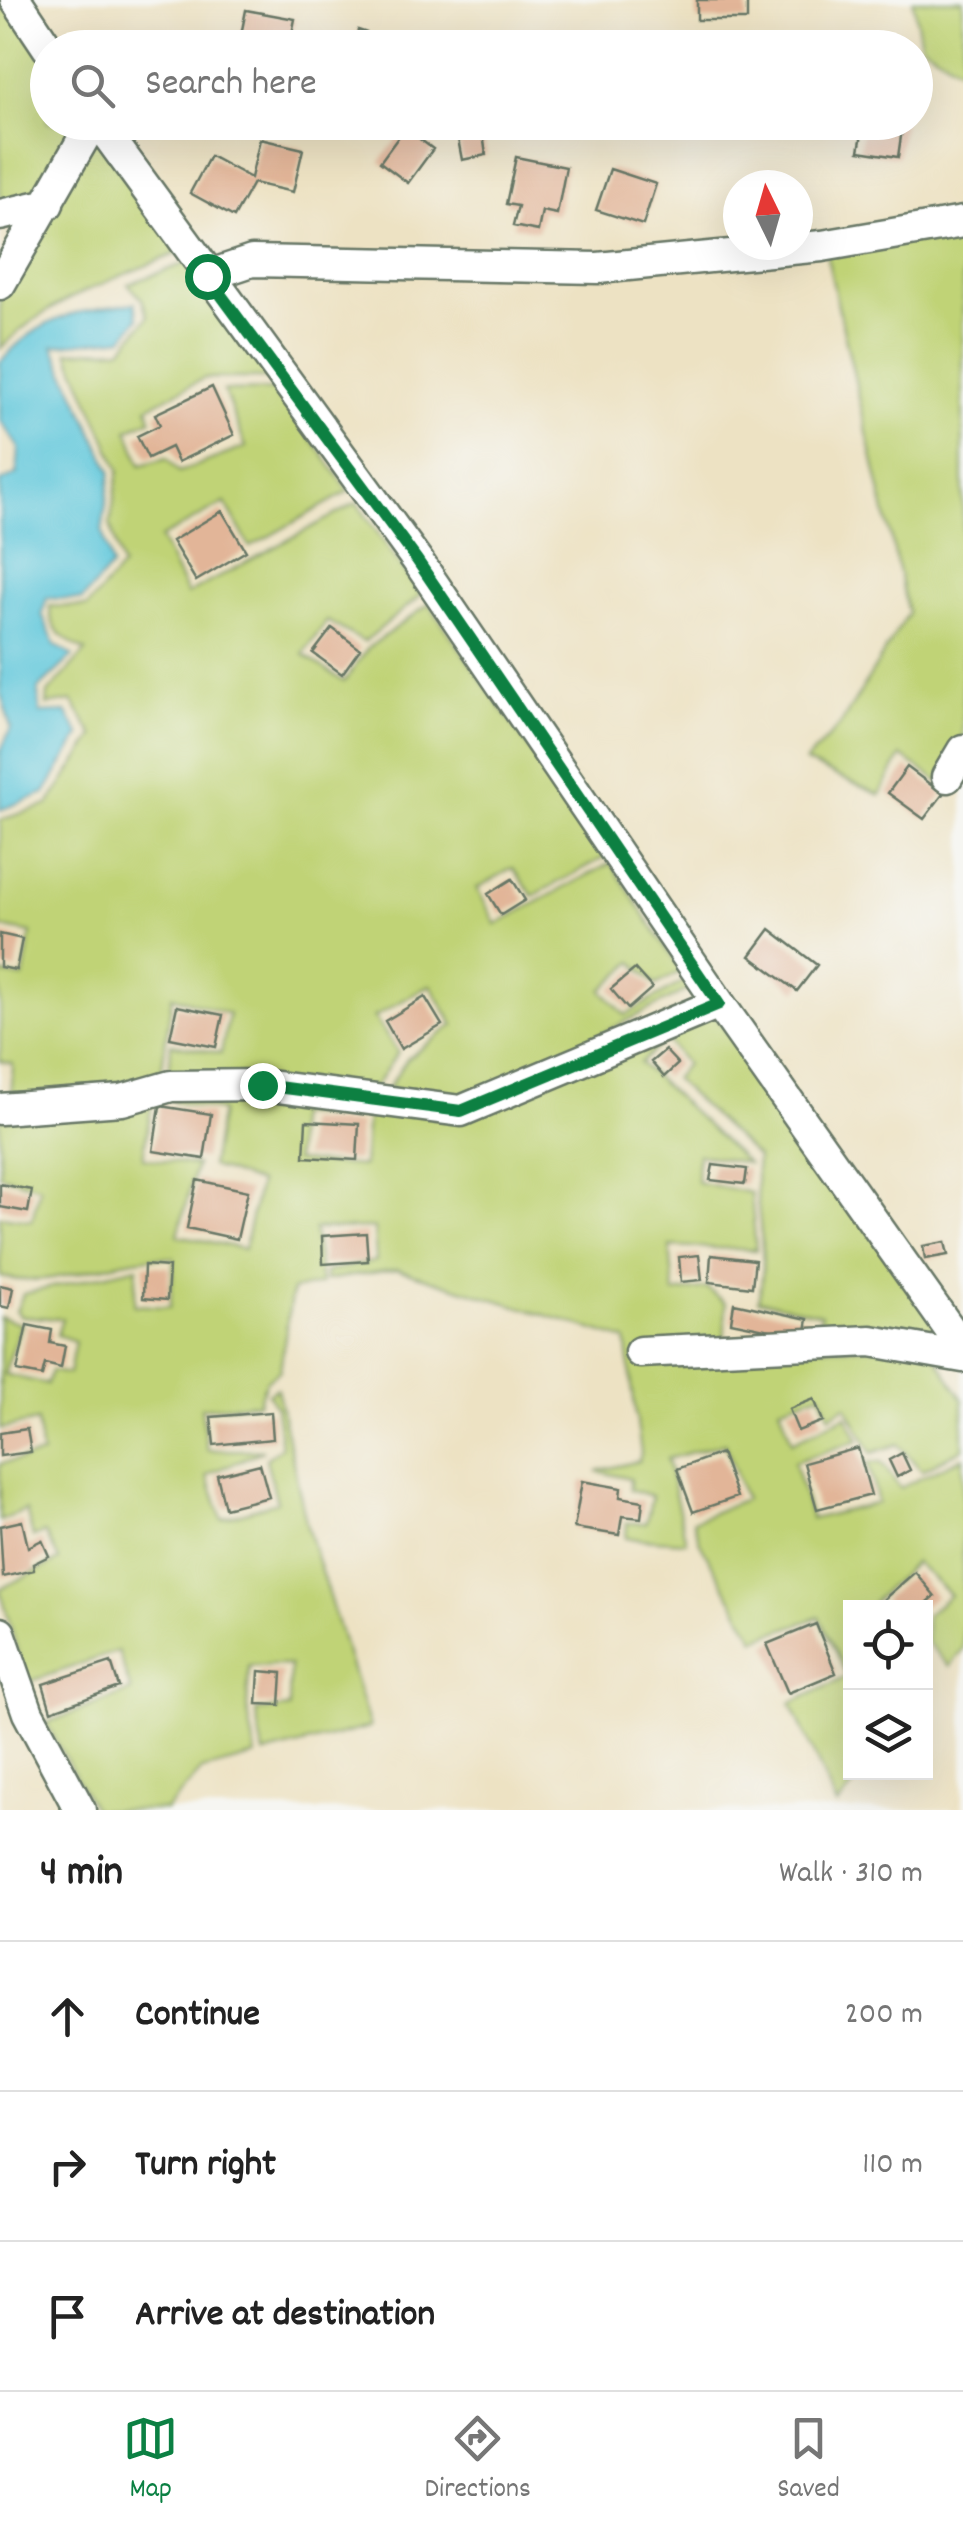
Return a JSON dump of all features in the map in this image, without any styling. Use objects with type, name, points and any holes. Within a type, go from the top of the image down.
[{"type":"street","points":[[16,0],[36,30]]},
{"type":"street","points":[[0,284],[85,140]]},
{"type":"street","points":[[108,140],[417,560],[719,1004],[963,1348]]},
{"type":"street","points":[[0,216],[48,204]]},
{"type":"street","points":[[207,276],[252,262],[598,268],[822,246],[963,222]]},
{"type":"street","points":[[947,777],[963,750]]},
{"type":"street","points":[[0,1109],[122,1100],[171,1086],[262,1085],[461,1111],[719,1004]]},
{"type":"street","points":[[640,1352],[871,1342],[963,1358]]},
{"type":"street","points":[[0,1632],[28,1713],[80,1810]]},
{"type":"green space","points":[[0,0],[11,0],[31,30],[30,140],[80,140],[51,197],[0,211]]},
{"type":"green space","points":[[913,0],[963,0],[963,71],[933,52],[933,30],[918,30]]},
{"type":"green space","points":[[90,140],[105,140],[182,251],[62,303],[19,331],[0,349],[0,293]]},
{"type":"green space","points":[[963,226],[963,743],[939,782],[901,756],[880,795],[805,762],[841,724],[908,613],[826,253]]},
{"type":"green space","points":[[189,262],[273,378],[205,378],[148,407],[151,419],[128,430],[141,465],[167,458],[179,472],[246,447],[224,391],[277,390],[349,491],[250,547],[225,503],[160,538],[187,594],[357,503],[421,595],[364,642],[327,621],[303,654],[344,682],[368,648],[429,604],[605,857],[533,896],[513,868],[477,888],[496,924],[611,863],[681,971],[656,985],[633,962],[602,990],[625,1015],[688,979],[695,986],[464,1104],[388,1088],[408,1058],[454,1025],[430,985],[374,1017],[398,1052],[374,1088],[169,1079],[171,1044],[221,1053],[229,1014],[172,996],[160,1082],[11,1101],[13,1064],[0,1061],[0,974],[23,978],[31,933],[0,927],[0,820],[48,805],[94,736],[72,701],[47,705],[48,693],[86,651],[56,628],[50,606],[87,607],[122,567],[110,524],[119,470],[68,352],[122,349],[148,317],[142,299],[128,284]]},
{"type":"green space","points":[[703,998],[947,1339],[815,1338],[821,1314],[758,1300],[763,1264],[757,1157],[674,1079],[686,1064],[666,1039],[640,1063],[747,1163],[698,1154],[697,1182],[751,1193],[756,1250],[670,1246],[674,1293],[707,1288],[726,1303],[724,1345],[931,1349],[963,1399],[963,1448],[922,1471],[898,1444],[872,1453],[846,1406],[830,1416],[820,1393],[780,1407],[792,1442],[846,1416],[859,1440],[794,1462],[811,1519],[878,1503],[868,1463],[881,1462],[900,1488],[963,1457],[963,1648],[949,1667],[933,1649],[933,1609],[950,1595],[915,1562],[875,1600],[843,1600],[843,1668],[819,1617],[755,1639],[700,1543],[693,1521],[745,1499],[725,1443],[667,1459],[686,1542],[626,1538],[627,1523],[646,1523],[652,1496],[630,1489],[630,1479],[597,1471],[639,1461],[641,1453],[626,1340],[397,1269],[326,1280],[325,1272],[376,1261],[374,1228],[314,1229],[321,1284],[292,1290],[280,1370],[266,1381],[258,1403],[201,1408],[207,1450],[263,1450],[207,1475],[222,1519],[277,1502],[266,1459],[281,1447],[276,1408],[268,1394],[277,1388],[307,1527],[370,1727],[264,1754],[256,1711],[289,1708],[290,1665],[249,1666],[247,1707],[256,1756],[202,1770],[166,1810],[94,1810],[46,1723],[131,1691],[118,1651],[26,1683],[0,1589],[59,1560],[45,1533],[33,1537],[26,1510],[0,1521],[0,1464],[42,1455],[37,1421],[0,1429],[0,1317],[21,1324],[4,1374],[47,1384],[51,1371],[69,1374],[75,1341],[57,1335],[62,1319],[21,1316],[16,1311],[23,1294],[137,1267],[134,1305],[170,1307],[174,1258],[130,1261],[41,1280],[0,1276],[0,1216],[32,1220],[40,1187],[0,1175],[0,1119],[152,1101],[143,1158],[196,1165],[178,1235],[244,1249],[259,1183],[211,1166],[221,1111],[174,1102],[173,1095],[360,1099],[358,1117],[296,1114],[295,1161],[363,1166],[368,1105],[461,1121]]},
{"type":"green space","points":[[843,1679],[843,1780],[858,1780],[837,1806],[791,1703]]},
{"type":"water","points":[[135,303],[138,319],[123,338],[53,346],[111,471],[102,531],[112,566],[82,600],[47,598],[42,614],[55,645],[73,656],[38,689],[40,713],[66,712],[80,735],[45,793],[0,810],[0,752],[11,728],[0,691],[0,482],[17,474],[19,448],[0,420],[0,362],[30,334],[61,318]]},
{"type":"building","points":[[697,0],[747,0],[747,20],[697,20]]},
{"type":"building","points":[[246,10],[295,19],[293,30],[242,30]]},
{"type":"building","points":[[260,140],[303,149],[293,192],[253,183],[234,217],[190,193],[210,156],[251,178]]},
{"type":"building","points":[[396,140],[421,140],[433,149],[408,183],[380,162]]},
{"type":"building","points":[[458,140],[484,140],[486,155],[462,160]]},
{"type":"building","points":[[861,140],[900,140],[898,157],[859,151]]},
{"type":"building","points":[[516,157],[566,167],[557,214],[542,211],[538,231],[513,226],[518,206],[506,204]]},
{"type":"building","points":[[610,169],[656,184],[643,225],[596,210]]},
{"type":"building","points":[[212,387],[234,435],[178,462],[171,447],[148,458],[137,436],[160,425],[155,414]]},
{"type":"building","points":[[222,511],[246,551],[196,581],[172,541]]},
{"type":"building","points":[[332,628],[360,649],[342,674],[313,653]]},
{"type":"building","points":[[907,767],[943,794],[924,819],[888,793]]},
{"type":"building","points":[[512,879],[525,900],[501,915],[488,894]]},
{"type":"building","points":[[770,929],[817,965],[797,991],[750,956]]},
{"type":"building","points":[[0,934],[22,939],[16,970],[0,967]]},
{"type":"building","points":[[635,969],[652,988],[628,1009],[611,989]]},
{"type":"building","points":[[425,997],[442,1025],[401,1049],[385,1021]]},
{"type":"building","points":[[177,1006],[223,1015],[216,1047],[170,1038]]},
{"type":"building","points":[[665,1050],[678,1064],[664,1077],[651,1062]]},
{"type":"building","points":[[160,1106],[211,1114],[204,1159],[153,1151]]},
{"type":"building","points":[[306,1121],[359,1124],[357,1160],[304,1157]]},
{"type":"building","points":[[713,1165],[747,1169],[745,1184],[710,1180]]},
{"type":"building","points":[[197,1180],[248,1191],[237,1239],[187,1228]]},
{"type":"building","points":[[0,1184],[32,1190],[28,1212],[0,1207]]},
{"type":"building","points":[[366,1233],[368,1261],[323,1264],[322,1236]]},
{"type":"building","points":[[945,1242],[948,1255],[925,1259],[923,1246]]},
{"type":"building","points":[[699,1255],[702,1280],[681,1282],[679,1257]]},
{"type":"building","points":[[711,1255],[755,1260],[752,1287],[709,1282]]},
{"type":"building","points":[[144,1265],[169,1267],[167,1300],[143,1298]]},
{"type":"building","points":[[0,1285],[13,1288],[9,1308],[0,1306]]},
{"type":"building","points":[[734,1303],[808,1319],[805,1337],[731,1322]]},
{"type":"building","points":[[27,1325],[52,1330],[50,1343],[65,1346],[61,1368],[45,1364],[42,1376],[17,1371]]},
{"type":"building","points":[[814,1399],[823,1421],[798,1431],[789,1409]]},
{"type":"building","points":[[271,1412],[273,1439],[214,1445],[211,1417]]},
{"type":"building","points":[[27,1429],[31,1452],[0,1456],[0,1433]]},
{"type":"building","points":[[858,1448],[871,1495],[817,1509],[804,1463]]},
{"type":"building","points":[[721,1453],[737,1497],[693,1512],[677,1469]]},
{"type":"building","points":[[902,1453],[910,1470],[897,1477],[889,1460]]},
{"type":"building","points":[[260,1464],[269,1497],[225,1508],[217,1475]]},
{"type":"building","points":[[582,1481],[621,1488],[620,1497],[643,1501],[641,1518],[622,1516],[619,1535],[574,1528]]},
{"type":"building","points":[[22,1521],[28,1547],[42,1540],[49,1556],[33,1564],[34,1570],[3,1577],[0,1526]]},
{"type":"building","points":[[915,1572],[935,1596],[930,1600],[884,1599]]},
{"type":"building","points":[[816,1624],[836,1673],[788,1693],[767,1644]]},
{"type":"building","points":[[111,1662],[119,1687],[51,1711],[43,1684]]},
{"type":"building","points":[[259,1671],[282,1673],[280,1705],[257,1704]]},
{"type":"route","points":[[207,276],[417,560],[719,1004],[461,1111],[262,1085]]}]
